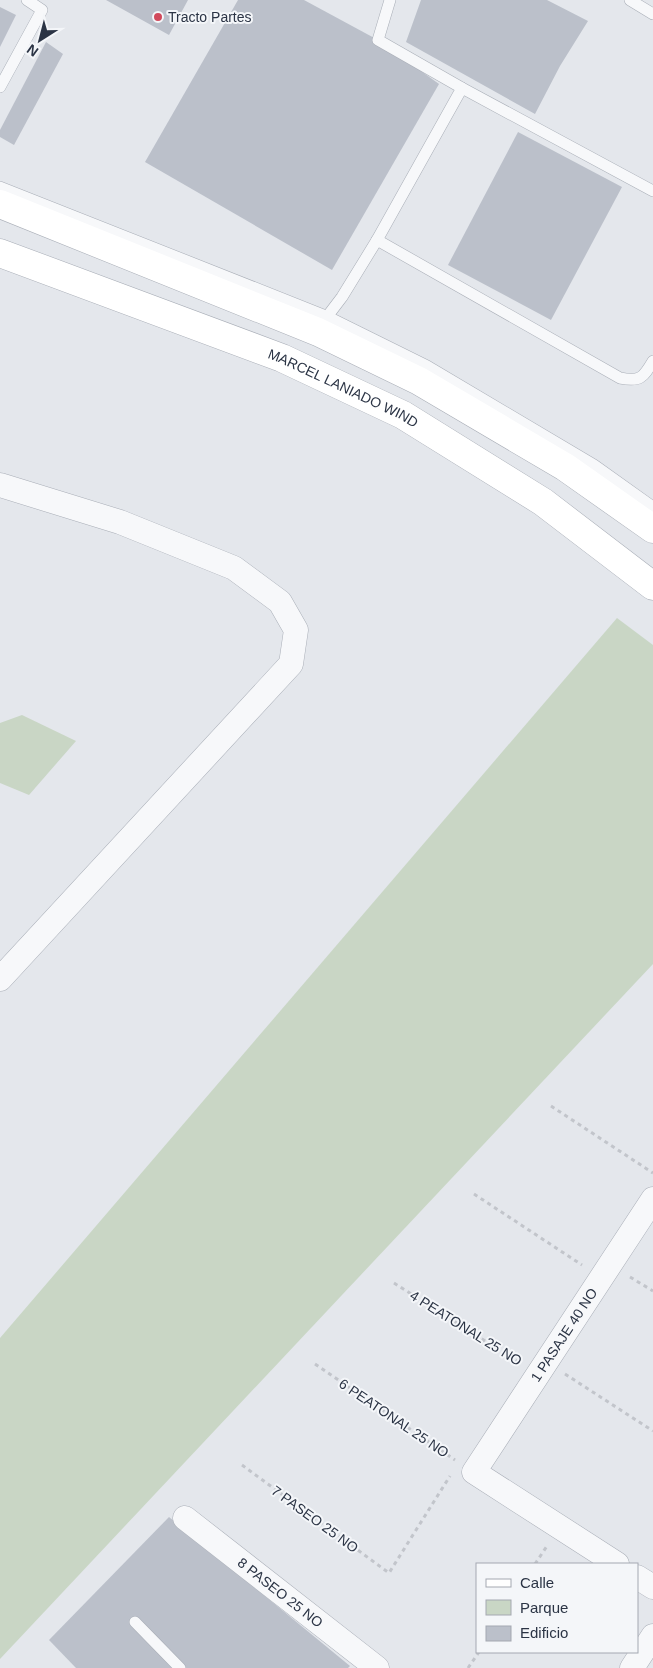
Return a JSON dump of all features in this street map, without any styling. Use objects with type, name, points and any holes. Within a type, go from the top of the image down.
[{"type":"main road","points":[[0,204],[322,324],[565,467],[653,529]]},
{"type":"main road","name":"MARCEL LANIADO WIND","points":[[0,253],[282,358],[403,415],[543,502],[653,586]]},
{"type":"street","points":[[0,485],[120,522],[234,568],[280,602],[296,630],[291,664],[0,979]]},
{"type":"street","name":"1 PASAJE 40 NO","points":[[466,1467],[542,1368],[653,1199]]},
{"type":"street","points":[[466,1467],[615,1563]]},
{"type":"street","name":"8 PASEO 25 NO","points":[[185,1518],[376,1668]]},
{"type":"street","points":[[638,1578],[653,1587]]},
{"type":"street","points":[[632,1668],[653,1636]]},
{"type":"lane","points":[[0,87],[5,65],[42,10],[27,0]]},
{"type":"lane","points":[[390,0],[378,40],[462,88],[653,191]]},
{"type":"lane","points":[[630,0],[653,14]]},
{"type":"lane","points":[[322,324],[342,297],[377,240],[462,88]]},
{"type":"lane","points":[[0,187],[322,324],[427,366],[594,465],[653,506]]},
{"type":"lane","points":[[377,240],[620,378],[632,380],[644,376],[653,360]]},
{"type":"lane","points":[[135,1622],[180,1668]]},
{"type":"path","points":[[551,1106],[653,1173]]},
{"type":"path","points":[[474,1194],[601,1278]]},
{"type":"path","name":"4 PEATONAL 25 NO","points":[[394,1283],[653,1431]]},
{"type":"path","name":"6 PEATONAL 25 NO","points":[[315,1364],[466,1467]]},
{"type":"path","name":"7 PASEO 25 NO","points":[[242,1465],[388,1573],[466,1467]]},
{"type":"path","points":[[468,1668],[477,1653]]},
{"type":"green space","points":[[617,618],[653,645],[653,964],[0,1659],[0,1338]]},
{"type":"green space","points":[[22,715],[76,741],[29,795],[0,783],[0,723]]},
{"type":"building","name":"Tracto Partes","points":[[106,0],[188,0],[169,35]]},
{"type":"building","points":[[238,0],[304,0],[378,40],[439,84],[332,270],[145,162]]},
{"type":"building","points":[[421,0],[547,0],[588,21],[560,66],[535,114],[406,42]]},
{"type":"building","points":[[0,7],[16,15],[0,47]]},
{"type":"building","points":[[46,42],[63,54],[14,145],[0,137],[0,130]]},
{"type":"building","points":[[518,132],[622,187],[551,320],[448,265]]},
{"type":"building","points":[[169,1517],[350,1666],[348,1668],[76,1668],[49,1640]]},
{"type":"place","name":"Tracto Partes","points":[[158,17]]}]
